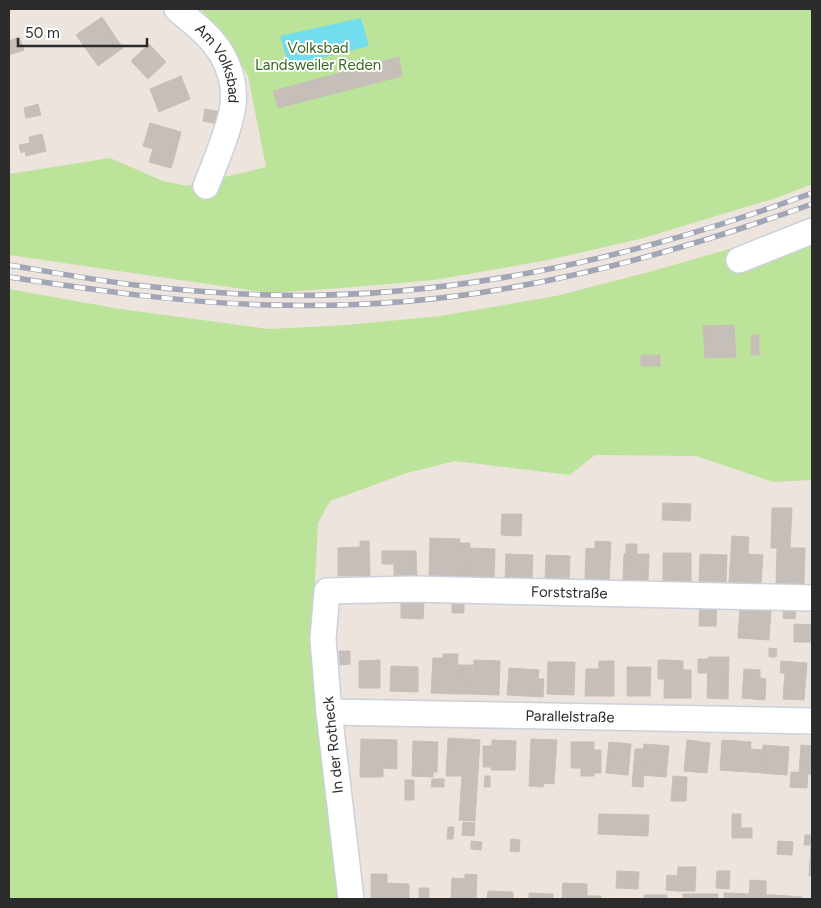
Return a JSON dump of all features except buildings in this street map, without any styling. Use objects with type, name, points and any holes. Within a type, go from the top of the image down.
[{"type":"street","name":"Am Volksbad","points":[[177,9],[206,34],[221,52],[231,76],[233,104],[227,130],[206,186]]},
{"type":"street","points":[[739,260],[812,231]]},
{"type":"street","name":"Forststraße","points":[[327,591],[424,589],[812,598]]},
{"type":"street","name":"In der Rotheck","points":[[327,591],[323,638],[329,712],[351,899]]},
{"type":"street","name":"Parallelstraße","points":[[329,712],[812,721]]},
{"type":"green space","name":"Volksbad Landsweiler Reden","points":[[200,9],[812,9],[812,184],[779,197],[640,239],[548,260],[434,280],[269,293],[9,255],[9,174],[110,158],[163,181],[187,186],[266,167],[248,76],[219,28]]},
{"type":"green space","points":[[812,221],[812,480],[773,482],[696,456],[595,455],[570,475],[455,461],[407,473],[330,501],[318,523],[314,599],[324,749],[343,899],[9,899],[9,289],[120,309],[269,329],[347,325],[440,316],[556,296],[726,250]]},
{"type":"water","points":[[361,18],[369,46],[289,66],[280,36]]},
{"type":"railway","points":[[9,265],[119,283],[219,293],[339,295],[408,290],[477,282],[546,270],[613,255],[680,237],[812,193]]},
{"type":"railway","points":[[9,277],[74,287],[204,302],[270,305],[387,303],[475,294],[543,282],[621,264],[698,242],[812,204]]}]
